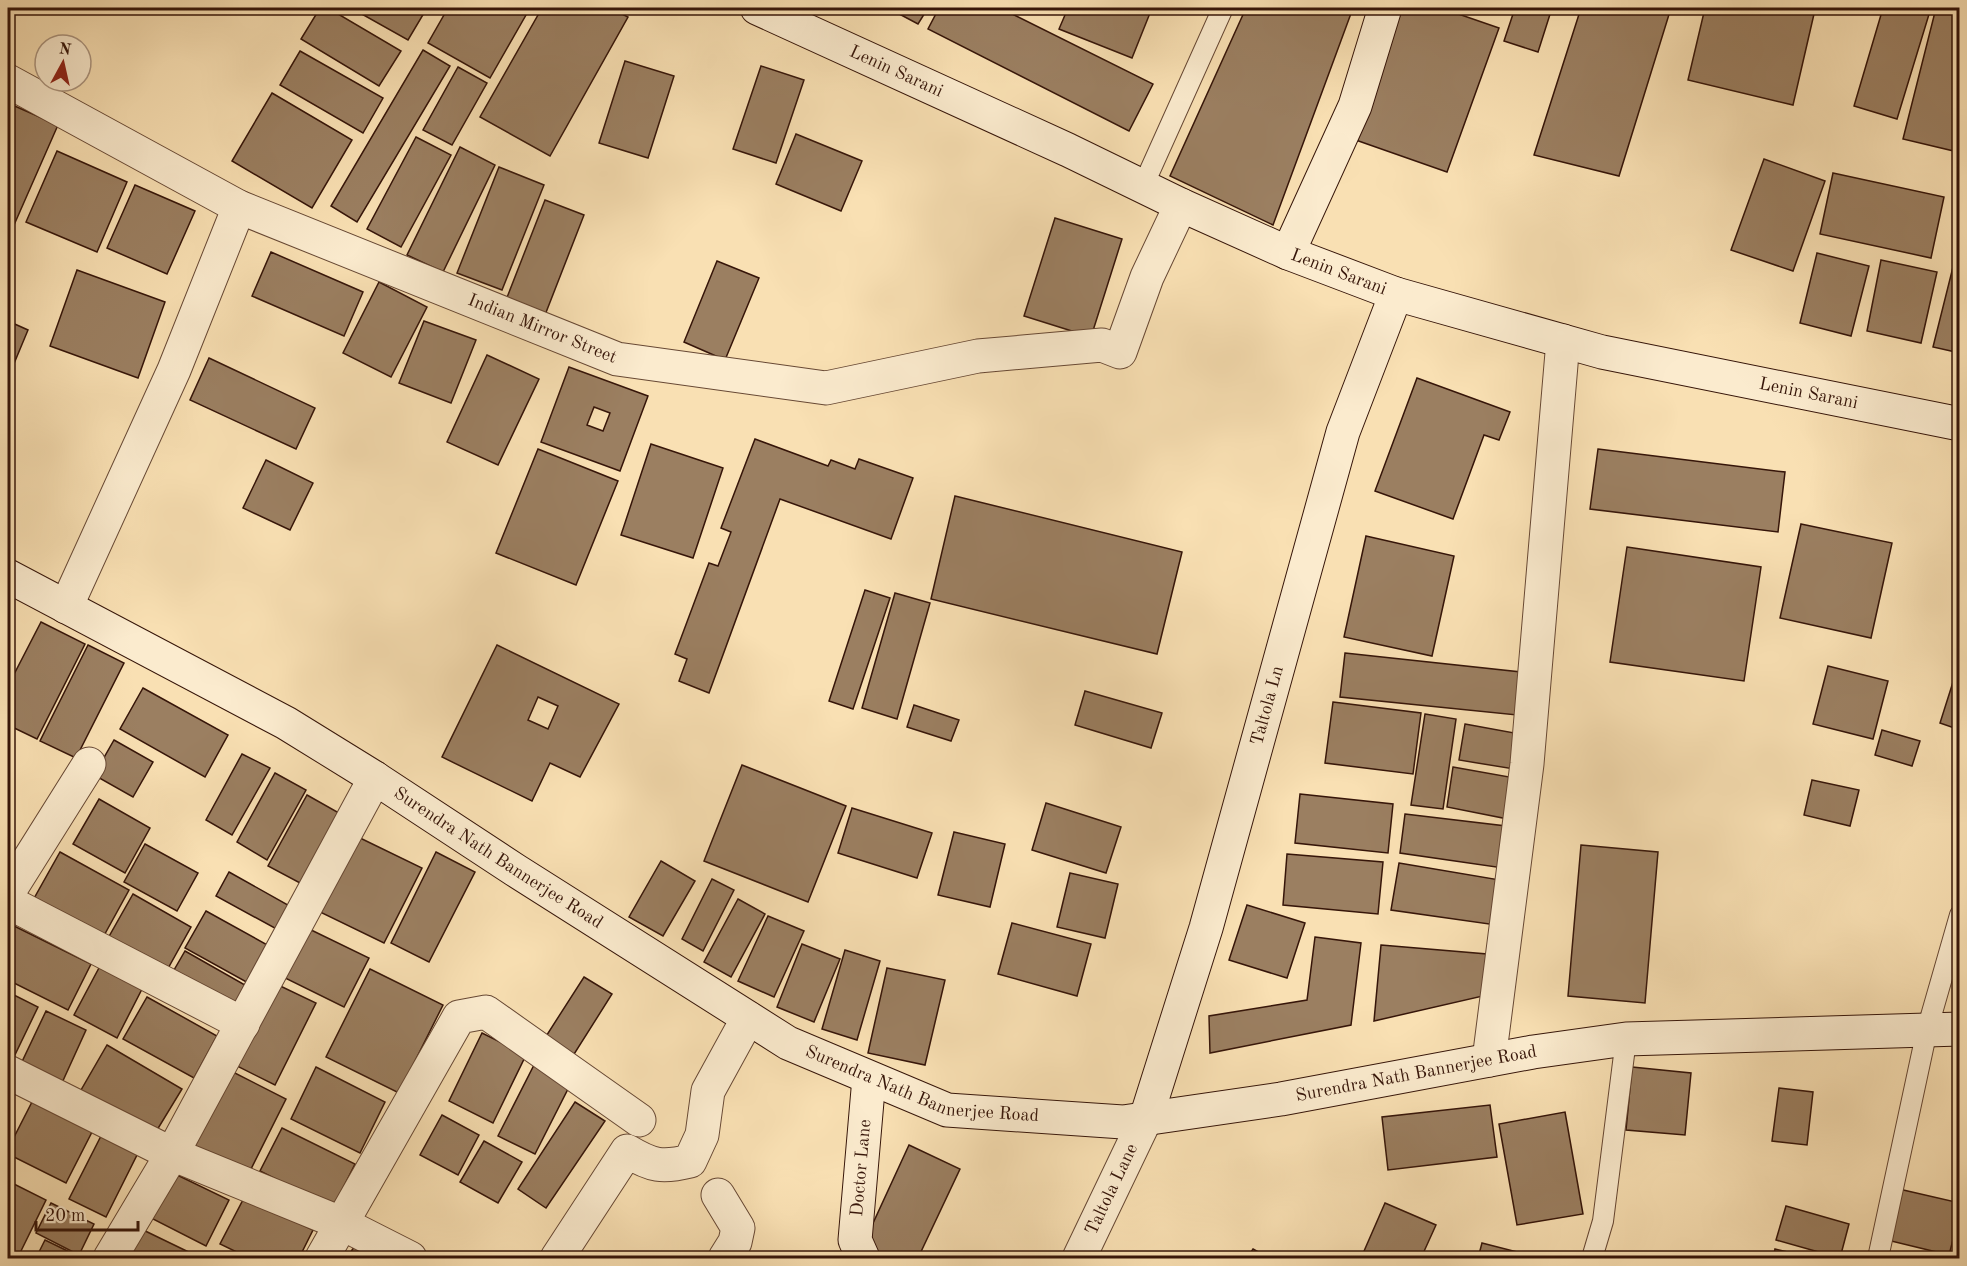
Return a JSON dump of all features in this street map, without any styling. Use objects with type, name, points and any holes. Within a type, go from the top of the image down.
[{"type":"street","name":"Lenin Sarani","points":[[757,8],[1288,253],[1396,294],[1602,352],[1959,424]]},
{"type":"street","points":[[1288,253],[1355,106],[1385,8]]},
{"type":"street","name":"Indian Mirror Street","points":[[8,81],[239,207],[617,359],[826,388],[978,356],[1102,345],[1120,352],[1147,277],[1181,205]]},
{"type":"street","points":[[66,607],[174,370],[239,207]]},
{"type":"street","name":"Taltola Ln","points":[[1146,1118],[1206,928],[1343,432],[1396,294]]},
{"type":"street","points":[[1490,1060],[1527,764],[1563,341]]},
{"type":"street","name":"Surendra Nath Bannerjee Road","points":[[8,576],[286,723],[788,1043],[947,1110],[1123,1122],[1281,1099],[1490,1060],[1626,1039],[1959,1029]]},
{"type":"street","points":[[8,893],[89,764]]},
{"type":"street","points":[[111,1258],[172,1154],[375,778]]},
{"type":"street","points":[[8,902],[243,1024]]},
{"type":"street","points":[[322,1258],[459,1017],[486,1012],[639,1120]]},
{"type":"street","points":[[557,1258],[627,1150],[643,1160],[668,1167],[690,1161],[702,1135],[708,1091],[748,1018]]},
{"type":"street","points":[[8,1072],[172,1154],[343,1224],[410,1258]]},
{"type":"street","name":"Doctor Lane","points":[[863,1258],[855,1240],[869,1078]]},
{"type":"street","name":"Taltola Lane","points":[[1079,1258],[1146,1118]]},
{"type":"street","points":[[718,1195],[738,1228],[735,1242],[725,1258]]},
{"type":"lane","points":[[1143,186],[1223,8]]},
{"type":"lane","points":[[1878,1258],[1927,1030],[1959,915]]},
{"type":"lane","points":[[1592,1258],[1603,1221],[1626,1039]]},
{"type":"building","points":[[320,8],[328,8],[401,51],[379,86],[301,39]]},
{"type":"building","points":[[351,8],[427,8],[408,40]]},
{"type":"building","points":[[448,8],[530,8],[490,78],[428,43]]},
{"type":"building","points":[[542,8],[610,8],[628,17],[550,156],[480,117]]},
{"type":"building","points":[[888,8],[928,8],[918,24]]},
{"type":"building","points":[[939,8],[1000,8],[1153,84],[1129,131],[928,29]]},
{"type":"building","points":[[1068,8],[1152,8],[1132,58],[1059,29]]},
{"type":"building","points":[[1246,8],[1353,8],[1273,225],[1170,176]]},
{"type":"building","points":[[1396,8],[1441,8],[1499,28],[1447,172],[1350,138]]},
{"type":"building","points":[[1515,8],[1552,8],[1538,52],[1504,41]]},
{"type":"building","points":[[1581,8],[1671,8],[1619,176],[1534,155]]},
{"type":"building","points":[[1705,8],[1787,8],[1814,14],[1793,105],[1688,80]]},
{"type":"building","points":[[1883,8],[1919,8],[1930,11],[1897,119],[1854,106]]},
{"type":"building","points":[[1936,8],[1960,9],[1960,145],[1958,152],[1903,139]]},
{"type":"building","points":[[423,50],[450,66],[357,222],[331,206]]},
{"type":"building","points":[[300,51],[383,98],[363,133],[280,85]]},
{"type":"building","points":[[625,61],[674,76],[648,158],[599,143]]},
{"type":"building","points":[[761,66],[804,80],[776,163],[733,149]]},
{"type":"building","points":[[458,67],[487,83],[452,145],[423,130]]},
{"type":"building","points":[[272,93],[352,140],[312,208],[232,161]]},
{"type":"building","points":[[10,104],[58,125],[14,225],[8,222],[8,110]]},
{"type":"building","points":[[796,134],[862,161],[841,211],[776,184]]},
{"type":"building","points":[[416,137],[451,155],[401,247],[367,229]]},
{"type":"building","points":[[460,147],[495,165],[443,272],[407,255]]},
{"type":"building","points":[[57,151],[127,182],[97,252],[26,222]]},
{"type":"building","points":[[1764,159],[1825,181],[1793,271],[1731,250]]},
{"type":"building","points":[[499,167],[544,185],[502,290],[457,273]]},
{"type":"building","points":[[1833,173],[1944,197],[1931,258],[1820,234]]},
{"type":"building","points":[[135,185],[195,211],[167,274],[107,248]]},
{"type":"building","points":[[545,200],[584,215],[545,315],[506,300]]},
{"type":"building","points":[[1055,218],[1122,239],[1091,337],[1024,316]]},
{"type":"building","points":[[1960,239],[1960,353],[1933,347]]},
{"type":"building","points":[[271,252],[363,292],[344,336],[252,296]]},
{"type":"building","points":[[1817,253],[1869,266],[1851,336],[1800,323]]},
{"type":"building","points":[[1881,260],[1937,272],[1921,343],[1867,331]]},
{"type":"building","points":[[717,261],[759,278],[725,360],[684,342]]},
{"type":"building","points":[[77,270],[165,302],[138,378],[50,346]]},
{"type":"building","points":[[379,282],[427,307],[391,377],[343,353]]},
{"type":"building","points":[[8,321],[28,330],[8,378]]},
{"type":"building","points":[[424,321],[476,340],[451,403],[399,383]]},
{"type":"building","points":[[487,355],[539,379],[498,465],[447,442]]},
{"type":"building","points":[[209,358],[315,408],[296,449],[190,400]]},
{"type":"building","points":[[569,367],[648,396],[620,471],[541,442]],"holes":[[[594,407],[610,413],[603,431],[587,425]]]},
{"type":"building","points":[[1417,378],[1510,412],[1499,440],[1484,435],[1453,519],[1375,491]]},
{"type":"building","points":[[755,439],[828,466],[831,460],[855,469],[859,459],[913,478],[891,539],[780,499],[709,693],[679,681],[687,659],[675,654],[709,563],[718,566],[731,532],[721,528]]},
{"type":"building","points":[[651,444],[723,468],[693,558],[621,535]]},
{"type":"building","points":[[538,449],[618,481],[576,585],[496,553]]},
{"type":"building","points":[[1598,449],[1785,472],[1778,532],[1590,509]]},
{"type":"building","points":[[266,460],[313,483],[290,530],[243,508]]},
{"type":"building","points":[[955,496],[1182,552],[1157,654],[931,599]]},
{"type":"building","points":[[1801,524],[1892,543],[1871,638],[1780,618]]},
{"type":"building","points":[[1366,536],[1454,556],[1432,656],[1344,637]]},
{"type":"building","points":[[1627,547],[1761,567],[1744,681],[1610,662]]},
{"type":"building","points":[[865,590],[890,598],[853,709],[829,701]]},
{"type":"building","points":[[895,593],[930,603],[897,719],[862,708]]},
{"type":"building","points":[[41,622],[85,644],[37,739],[8,725],[8,686]]},
{"type":"building","points":[[88,645],[124,663],[76,758],[40,741]]},
{"type":"building","points":[[497,645],[619,704],[580,777],[550,763],[532,801],[442,757]],"holes":[[[538,697],[558,706],[548,729],[528,720]]]},
{"type":"building","points":[[1345,653],[1521,672],[1517,715],[1340,697]]},
{"type":"building","points":[[1960,660],[1960,730],[1940,723]]},
{"type":"building","points":[[1828,666],[1888,681],[1873,739],[1813,724]]},
{"type":"building","points":[[143,688],[228,735],[205,777],[120,729]]},
{"type":"building","points":[[1085,691],[1162,713],[1151,748],[1075,725]]},
{"type":"building","points":[[1333,702],[1421,713],[1413,774],[1325,763]]},
{"type":"building","points":[[914,705],[959,720],[951,741],[907,727]]},
{"type":"building","points":[[1425,714],[1456,719],[1443,809],[1411,805]]},
{"type":"building","points":[[1465,724],[1520,734],[1514,769],[1459,760]]},
{"type":"building","points":[[1882,730],[1920,741],[1912,766],[1875,755]]},
{"type":"building","points":[[114,740],[153,762],[133,797],[94,775]]},
{"type":"building","points":[[242,754],[270,768],[232,835],[206,820]]},
{"type":"building","points":[[742,765],[846,806],[808,902],[704,861]]},
{"type":"building","points":[[1453,767],[1515,778],[1508,819],[1447,807]]},
{"type":"building","points":[[275,773],[306,790],[267,860],[237,842]]},
{"type":"building","points":[[1812,780],[1859,790],[1850,826],[1804,815]]},
{"type":"building","points":[[1300,794],[1393,804],[1388,853],[1295,843]]},
{"type":"building","points":[[307,795],[339,813],[300,883],[268,866]]},
{"type":"building","points":[[99,799],[150,828],[125,873],[73,844]]},
{"type":"building","points":[[1046,803],[1121,827],[1106,873],[1032,850]]},
{"type":"building","points":[[852,808],[932,833],[917,878],[838,853]]},
{"type":"building","points":[[1405,814],[1506,826],[1503,868],[1400,853]]},
{"type":"building","points":[[954,832],[1005,844],[990,907],[938,895]]},
{"type":"building","points":[[358,837],[422,868],[384,943],[320,912]]},
{"type":"building","points":[[145,844],[198,873],[177,911],[124,882]]},
{"type":"building","points":[[1581,845],[1658,852],[1645,1003],[1568,996]]},
{"type":"building","points":[[60,852],[129,890],[101,941],[32,902]]},
{"type":"building","points":[[436,852],[475,872],[429,962],[391,943]]},
{"type":"building","points":[[1287,854],[1383,862],[1378,914],[1283,905]]},
{"type":"building","points":[[661,861],[695,881],[663,936],[629,917]]},
{"type":"building","points":[[1399,863],[1500,880],[1496,925],[1391,910]]},
{"type":"building","points":[[229,872],[295,909],[282,932],[216,896]]},
{"type":"building","points":[[1070,873],[1118,884],[1105,938],[1057,927]]},
{"type":"building","points":[[712,879],[734,890],[703,951],[682,939]]},
{"type":"building","points":[[133,894],[191,927],[166,972],[107,940]]},
{"type":"building","points":[[738,899],[765,914],[731,977],[704,962]]},
{"type":"building","points":[[1247,905],[1305,923],[1287,978],[1229,960]]},
{"type":"building","points":[[206,911],[271,947],[250,984],[185,948]]},
{"type":"building","points":[[768,916],[804,931],[774,997],[738,981]]},
{"type":"building","points":[[8,923],[91,964],[68,1010],[8,980]]},
{"type":"building","points":[[1012,923],[1091,944],[1077,996],[998,974]]},
{"type":"building","points":[[305,927],[369,958],[344,1007],[281,976]]},
{"type":"building","points":[[1315,937],[1361,943],[1351,1025],[1210,1053],[1209,1016],[1307,1000]]},
{"type":"building","points":[[802,944],[840,959],[814,1022],[777,1007]]},
{"type":"building","points":[[1381,945],[1487,954],[1483,996],[1374,1021]]},
{"type":"building","points":[[845,950],[880,961],[857,1040],[822,1029]]},
{"type":"building","points":[[185,951],[252,989],[238,1015],[170,977]]},
{"type":"building","points":[[100,966],[142,989],[117,1038],[74,1015]]},
{"type":"building","points":[[887,968],[945,980],[925,1065],[868,1053]]},
{"type":"building","points":[[370,969],[443,1005],[399,1093],[326,1057]]},
{"type":"building","points":[[584,977],[612,994],[571,1059],[543,1041]]},
{"type":"building","points":[[274,983],[316,1003],[275,1085],[233,1064]]},
{"type":"building","points":[[8,992],[38,1007],[12,1061],[8,1059]]},
{"type":"building","points":[[147,997],[217,1036],[194,1078],[123,1039]]},
{"type":"building","points":[[46,1011],[86,1030],[61,1085],[20,1066]]},
{"type":"building","points":[[482,1033],[526,1055],[493,1123],[449,1101]]},
{"type":"building","points":[[107,1045],[182,1089],[151,1140],[77,1097]]},
{"type":"building","points":[[534,1065],[571,1083],[535,1154],[498,1136]]},
{"type":"building","points":[[316,1067],[385,1102],[360,1153],[291,1119]]},
{"type":"building","points":[[1632,1067],[1691,1073],[1685,1135],[1626,1130]]},
{"type":"building","points":[[227,1069],[286,1099],[248,1175],[189,1146]]},
{"type":"building","points":[[1779,1088],[1813,1092],[1807,1145],[1772,1141]]},
{"type":"building","points":[[33,1100],[93,1130],[66,1183],[8,1154],[8,1149]]},
{"type":"building","points":[[575,1102],[605,1121],[546,1208],[518,1189]]},
{"type":"building","points":[[1490,1105],[1497,1157],[1388,1170],[1382,1117]]},
{"type":"building","points":[[1565,1112],[1583,1214],[1517,1225],[1499,1124]]},
{"type":"building","points":[[442,1115],[479,1135],[458,1175],[420,1155]]},
{"type":"building","points":[[282,1128],[355,1164],[333,1208],[260,1171]]},
{"type":"building","points":[[102,1134],[138,1153],[106,1217],[69,1199]]},
{"type":"building","points":[[484,1141],[522,1162],[498,1203],[460,1182]]},
{"type":"building","points":[[909,1145],[960,1169],[918,1258],[892,1258],[863,1245]]},
{"type":"building","points":[[173,1173],[229,1200],[206,1246],[151,1218]]},
{"type":"building","points":[[8,1181],[46,1200],[18,1257],[8,1252]]},
{"type":"building","points":[[1899,1189],[1960,1203],[1960,1213],[1949,1255],[1887,1240]]},
{"type":"building","points":[[245,1196],[313,1230],[299,1258],[249,1258],[220,1244]]},
{"type":"building","points":[[51,1203],[94,1224],[79,1255],[36,1233]]},
{"type":"building","points":[[1385,1203],[1436,1225],[1421,1258],[1361,1258]]},
{"type":"building","points":[[1786,1206],[1849,1224],[1840,1258],[1776,1240]]},
{"type":"building","points":[[137,1227],[201,1258],[121,1258]]},
{"type":"building","points":[[45,1240],[82,1258],[36,1258]]},
{"type":"building","points":[[1482,1243],[1541,1258],[1478,1258]]},
{"type":"building","points":[[355,1246],[373,1258],[346,1258]]},
{"type":"building","points":[[1253,1249],[1269,1258],[1247,1258]]},
{"type":"building","points":[[1775,1249],[1814,1258],[1773,1258]]}]
